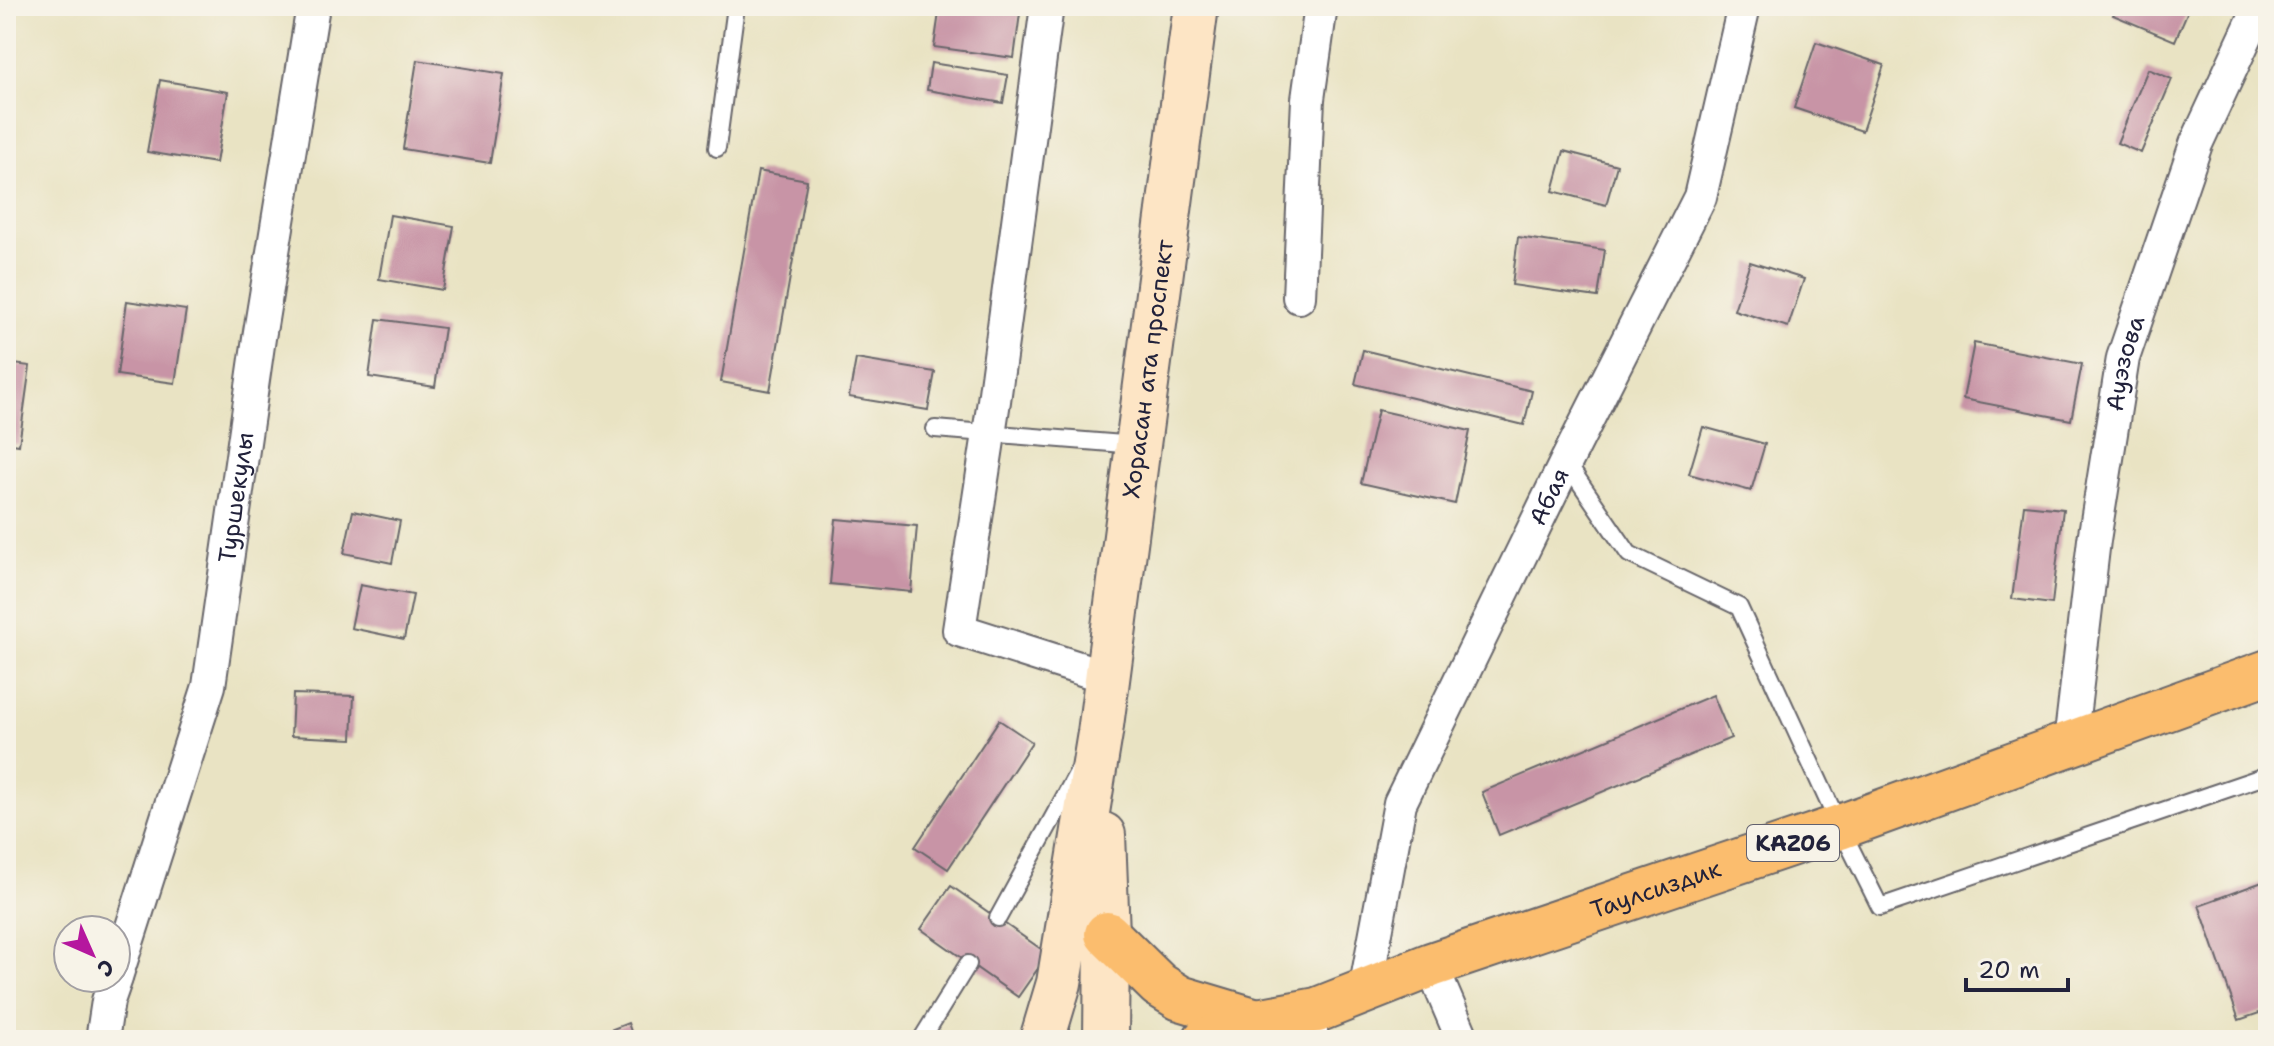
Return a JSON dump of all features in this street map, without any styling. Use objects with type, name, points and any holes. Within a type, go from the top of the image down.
[{"type":"main road","name":"Хорасан ата проспект","points":[[1042,1040],[1059,983],[1100,733],[1196,6]]},
{"type":"main road","name":"Таулсиздик","points":[[1205,1040],[1318,1025],[1365,991],[1431,965],[1840,827],[2268,672]]},
{"type":"main road","name":"Хорасан ата проспект","points":[[1100,733],[1107,934],[1106,1040]]},
{"type":"main road","points":[[1107,934],[1159,985],[1180,998],[1264,1030]]},
{"type":"street","name":"Туршекулы","points":[[132,927],[209,686],[259,338],[313,6]]},
{"type":"street","points":[[1047,6],[990,434],[959,630],[1107,677]]},
{"type":"street","points":[[1299,297],[1308,99],[1321,6]]},
{"type":"street","name":"Абая","points":[[1365,991],[1400,803],[1566,462],[1700,197],[1744,6]]},
{"type":"street","name":"Ауэзова","points":[[2070,743],[2094,540],[2123,358],[2196,144],[2260,6]]},
{"type":"street","points":[[1431,965],[1463,1040]]},
{"type":"street","name":"Туршекулы","points":[[102,1040],[110,994]]},
{"type":"lane","points":[[717,148],[736,6]]},
{"type":"lane","points":[[935,429],[1138,445]]},
{"type":"lane","points":[[1566,462],[1629,554],[1739,607],[1880,907],[2268,775]]},
{"type":"lane","points":[[998,918],[1100,733]]},
{"type":"lane","points":[[921,1040],[968,964]]},
{"type":"building","points":[[940,6],[1021,6],[1014,58],[934,47]]},
{"type":"building","points":[[2117,6],[2190,6],[2175,41],[2113,15]]},
{"type":"building","points":[[1816,42],[1884,65],[1862,131],[1794,108]]},
{"type":"building","points":[[417,60],[504,74],[490,163],[403,149]]},
{"type":"building","points":[[931,63],[1008,75],[1003,103],[927,90]]},
{"type":"building","points":[[2148,69],[2172,79],[2141,153],[2117,143]]},
{"type":"building","points":[[160,80],[228,92],[216,163],[147,152]]},
{"type":"building","points":[[1564,151],[1617,165],[1606,205],[1553,191]]},
{"type":"building","points":[[758,171],[807,180],[770,391],[721,382]]},
{"type":"building","points":[[390,215],[454,226],[443,290],[379,279]]},
{"type":"building","points":[[1518,237],[1605,250],[1598,297],[1512,285]]},
{"type":"building","points":[[1750,262],[1804,279],[1788,327],[1734,310]]},
{"type":"building","points":[[127,301],[186,310],[175,383],[117,375]]},
{"type":"building","points":[[377,319],[444,328],[435,387],[369,377]]},
{"type":"building","points":[[1974,343],[2082,364],[2071,420],[1963,399]]},
{"type":"building","points":[[1363,350],[1532,391],[1524,425],[1355,384]]},
{"type":"building","points":[[856,359],[935,372],[928,410],[849,397]]},
{"type":"building","points":[[6,363],[30,366],[19,445],[6,443]]},
{"type":"building","points":[[1378,410],[1470,431],[1455,504],[1361,483]]},
{"type":"building","points":[[1703,427],[1765,444],[1751,491],[1689,474]]},
{"type":"building","points":[[2024,505],[2063,509],[2052,604],[2012,599]]},
{"type":"building","points":[[353,511],[400,521],[392,563],[344,553]]},
{"type":"building","points":[[836,519],[917,526],[911,592],[830,584]]},
{"type":"building","points":[[360,585],[413,595],[404,639],[351,628]]},
{"type":"building","points":[[293,694],[354,696],[352,739],[291,736]]},
{"type":"building","points":[[1713,695],[1731,738],[1499,835],[1482,792]]},
{"type":"building","points":[[999,720],[1032,742],[948,869],[915,847]]},
{"type":"building","points":[[2268,880],[2268,1010],[2239,1020],[2199,905]]},
{"type":"building","points":[[951,886],[1048,954],[1018,997],[921,929]]},
{"type":"building","points":[[628,1023],[634,1040],[585,1040]]}]
